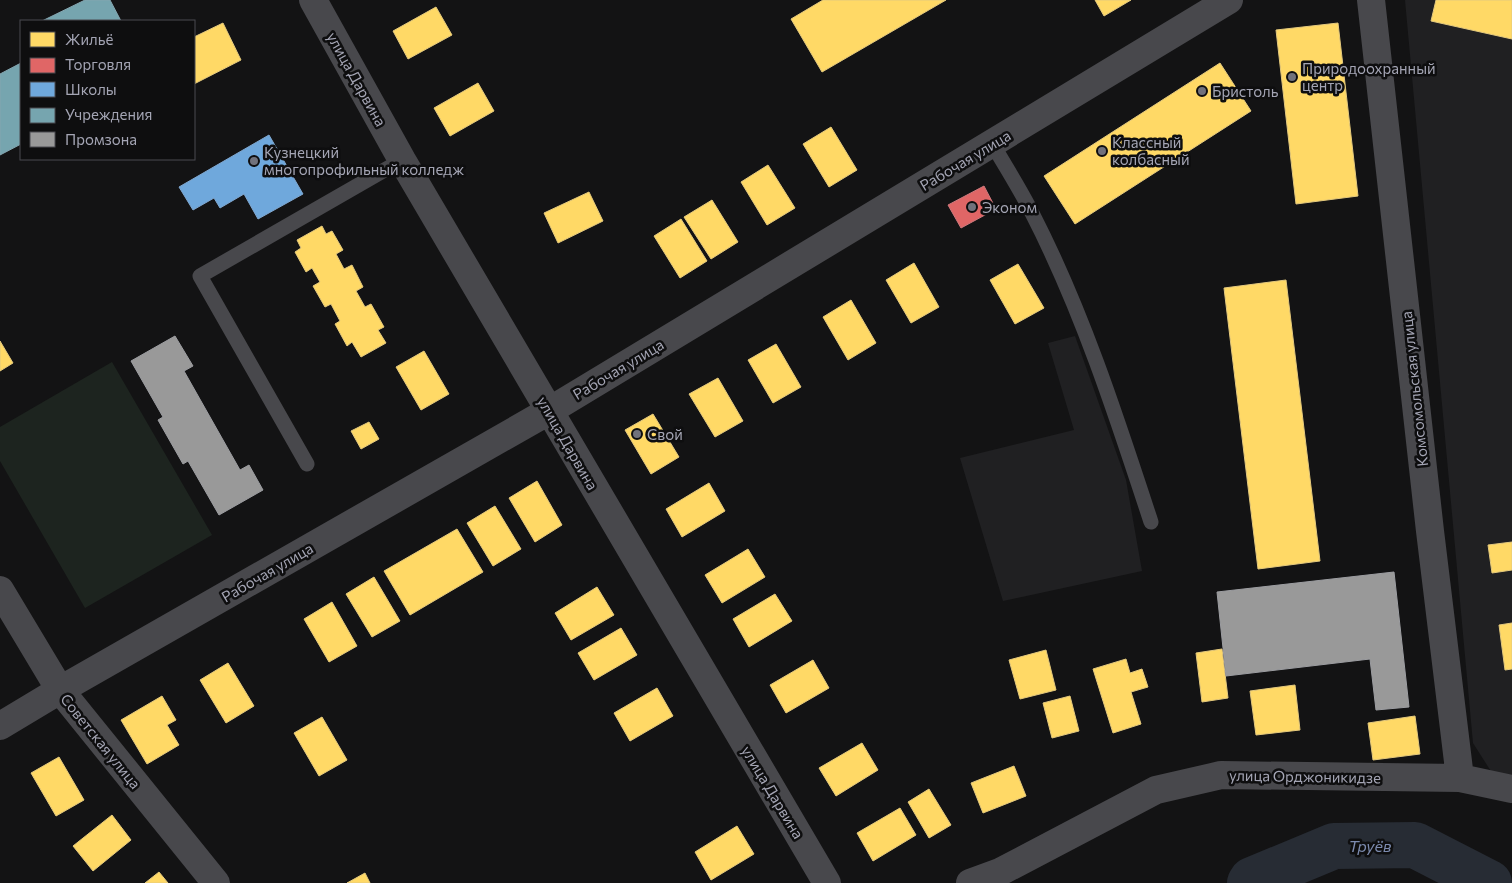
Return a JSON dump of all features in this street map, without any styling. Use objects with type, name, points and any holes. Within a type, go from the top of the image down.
[{"type":"street","name":"улица Дарвина","points":[[313,0],[402,160],[827,883]]},
{"type":"street","name":"Рабочая улица","points":[[0,726],[549,411],[1229,0]]},
{"type":"street","name":"Комсомольская улица","points":[[1371,0],[1430,532],[1460,778]]},
{"type":"street","name":"Советская улица","points":[[0,590],[60,690],[216,883]]},
{"type":"street","name":"улица Орджоникидзе","points":[[970,883],[1000,872],[1156,790],[1222,775],[1460,778],[1512,789]]},
{"type":"lane","points":[[992,143],[1032,213],[1076,308],[1116,415],[1151,522]]},
{"type":"lane","points":[[307,464],[200,276],[402,160]]},
{"type":"shaded area","points":[[1405,0],[1512,0],[1512,780],[1494,776],[1473,743]]},
{"type":"shaded area","points":[[1075,336],[1126,480],[1142,571],[1003,601],[960,458],[1074,430],[1048,343]]},
{"type":"shaded area","points":[[112,362],[212,535],[85,608],[0,461],[0,427]]},
{"type":"building: Жильё","points":[[823,0],[946,0],[822,72],[791,19]]},
{"type":"building: Жильё","points":[[1095,0],[1131,0],[1104,16]]},
{"type":"building: Жильё","points":[[1436,0],[1512,0],[1512,39],[1431,21]]},
{"type":"building: Жильё","points":[[436,7],[452,35],[408,59],[393,31]]},
{"type":"building: Жильё","points":[[223,23],[241,60],[195,83],[195,37]]},
{"type":"building: Жильё","points":[[1338,23],[1358,196],[1296,204],[1276,30]]},
{"type":"building: Жильё","points":[[1220,63],[1251,111],[1075,224],[1044,176]]},
{"type":"building: Жильё","points":[[478,83],[494,111],[450,136],[434,108]]},
{"type":"building: Жильё","points":[[831,127],[857,170],[829,187],[803,144]]},
{"type":"building: Жильё","points":[[768,165],[795,208],[767,225],[741,182]]},
{"type":"building: Жильё","points":[[589,192],[603,221],[558,243],[544,213]]},
{"type":"building: Жильё","points":[[712,200],[738,242],[711,259],[684,217]]},
{"type":"building: Жильё","points":[[681,219],[707,261],[680,278],[654,236]]},
{"type":"building: Жильё","points":[[322,226],[326,234],[332,231],[343,250],[336,254],[344,269],[352,265],[363,287],[356,291],[365,307],[371,304],[384,327],[378,330],[386,343],[361,357],[352,342],[347,346],[335,324],[340,321],[331,304],[325,307],[313,286],[320,282],[312,268],[306,272],[295,252],[301,248],[297,240]]},
{"type":"building: Жильё","points":[[914,263],[939,307],[911,323],[886,280]]},
{"type":"building: Жильё","points":[[1018,264],[1044,308],[1015,324],[990,280]]},
{"type":"building: Жильё","points":[[1286,280],[1320,561],[1258,569],[1224,288]]},
{"type":"building: Жильё","points":[[851,300],[876,343],[848,360],[823,317]]},
{"type":"building: Жильё","points":[[0,341],[13,363],[0,371]]},
{"type":"building: Жильё","points":[[776,344],[801,387],[773,403],[748,360]]},
{"type":"building: Жильё","points":[[424,351],[449,394],[421,410],[396,367]]},
{"type":"building: Жильё","points":[[718,378],[743,421],[715,437],[689,394]]},
{"type":"building: Жильё","points":[[653,414],[679,457],[651,474],[625,430]]},
{"type":"building: Жильё","points":[[369,422],[379,439],[361,449],[351,431]]},
{"type":"building: Жильё","points":[[537,481],[562,525],[535,542],[509,498]]},
{"type":"building: Жильё","points":[[709,483],[725,511],[682,537],[666,509]]},
{"type":"building: Жильё","points":[[495,506],[521,549],[493,566],[467,523]]},
{"type":"building: Жильё","points":[[457,529],[483,572],[410,615],[384,571]]},
{"type":"building: Жильё","points":[[1512,542],[1512,570],[1492,573],[1488,545]]},
{"type":"building: Жильё","points":[[748,549],[765,577],[722,603],[705,575]]},
{"type":"building: Жильё","points":[[374,577],[400,621],[372,637],[346,594]]},
{"type":"building: Жильё","points":[[597,587],[614,615],[571,640],[555,613]]},
{"type":"building: Жильё","points":[[775,594],[792,621],[749,647],[733,619]]},
{"type":"building: Жильё","points":[[332,602],[357,646],[329,662],[304,619]]},
{"type":"building: Жильё","points":[[1512,623],[1512,669],[1505,670],[1499,625]]},
{"type":"building: Жильё","points":[[621,628],[637,655],[594,680],[578,653]]},
{"type":"building: Жильё","points":[[1222,649],[1228,698],[1202,702],[1196,653]]},
{"type":"building: Жильё","points":[[1046,650],[1056,690],[1020,699],[1009,660]]},
{"type":"building: Жильё","points":[[1126,659],[1130,673],[1142,669],[1148,687],[1131,692],[1141,724],[1113,733],[1093,669]]},
{"type":"building: Жильё","points":[[813,660],[829,688],[786,713],[770,685]]},
{"type":"building: Жильё","points":[[228,663],[254,706],[226,723],[200,680]]},
{"type":"building: Жильё","points":[[1295,685],[1300,730],[1256,735],[1250,691]]},
{"type":"building: Жильё","points":[[657,688],[673,716],[630,741],[614,713]]},
{"type":"building: Жильё","points":[[162,696],[176,720],[167,725],[179,745],[147,764],[121,720]]},
{"type":"building: Жильё","points":[[1070,696],[1079,731],[1052,738],[1043,703]]},
{"type":"building: Жильё","points":[[1415,716],[1420,754],[1373,760],[1368,723]]},
{"type":"building: Жильё","points":[[322,717],[347,760],[319,776],[294,733]]},
{"type":"building: Жильё","points":[[862,743],[878,770],[836,796],[819,768]]},
{"type":"building: Жильё","points":[[59,757],[84,800],[56,816],[31,773]]},
{"type":"building: Жильё","points":[[1014,766],[1026,796],[983,813],[971,783]]},
{"type":"building: Жильё","points":[[929,789],[951,825],[929,838],[908,802]]},
{"type":"building: Жильё","points":[[900,808],[916,835],[873,861],[857,833]]},
{"type":"building: Жильё","points":[[112,815],[131,840],[93,871],[73,846]]},
{"type":"building: Жильё","points":[[737,826],[754,854],[711,880],[695,852]]},
{"type":"building: Жильё","points":[[159,872],[168,883],[145,883]]},
{"type":"building: Жильё","points":[[365,873],[370,883],[347,883]]},
{"type":"building: Торговля","name":"Эконом","points":[[984,186],[996,209],[961,228],[948,205]]},
{"type":"building: Школы","name":"Кузнецкий многопрофильный колледж","points":[[269,135],[303,194],[258,219],[244,194],[220,208],[214,198],[193,210],[179,187]]},
{"type":"building: Учреждения","points":[[85,0],[110,0],[120,20],[44,20]]},
{"type":"building: Учреждения","points":[[20,64],[20,145],[0,155],[0,74]]},
{"type":"building: Промзона","points":[[175,336],[193,366],[184,371],[240,470],[249,465],[263,490],[219,515],[188,461],[183,464],[158,420],[163,417],[131,361]]},
{"type":"building: Промзона","points":[[1394,572],[1409,707],[1376,710],[1370,659],[1226,676],[1217,592]]},
{"type":"waterway","name":"Труёв","points":[[1250,883],[1252,880],[1334,846],[1415,845],[1489,883]]},
{"type":"place","name":"Природоохранный центр","points":[[1292,77]]},
{"type":"place","name":"Бристоль","points":[[1202,91]]},
{"type":"place","name":"Классный колбасный","points":[[1102,151]]},
{"type":"place","name":"Кузнецкий многопрофильный колледж","points":[[254,161]]},
{"type":"place","name":"Эконом","points":[[972,207]]},
{"type":"place","name":"Свой","points":[[637,434]]}]
